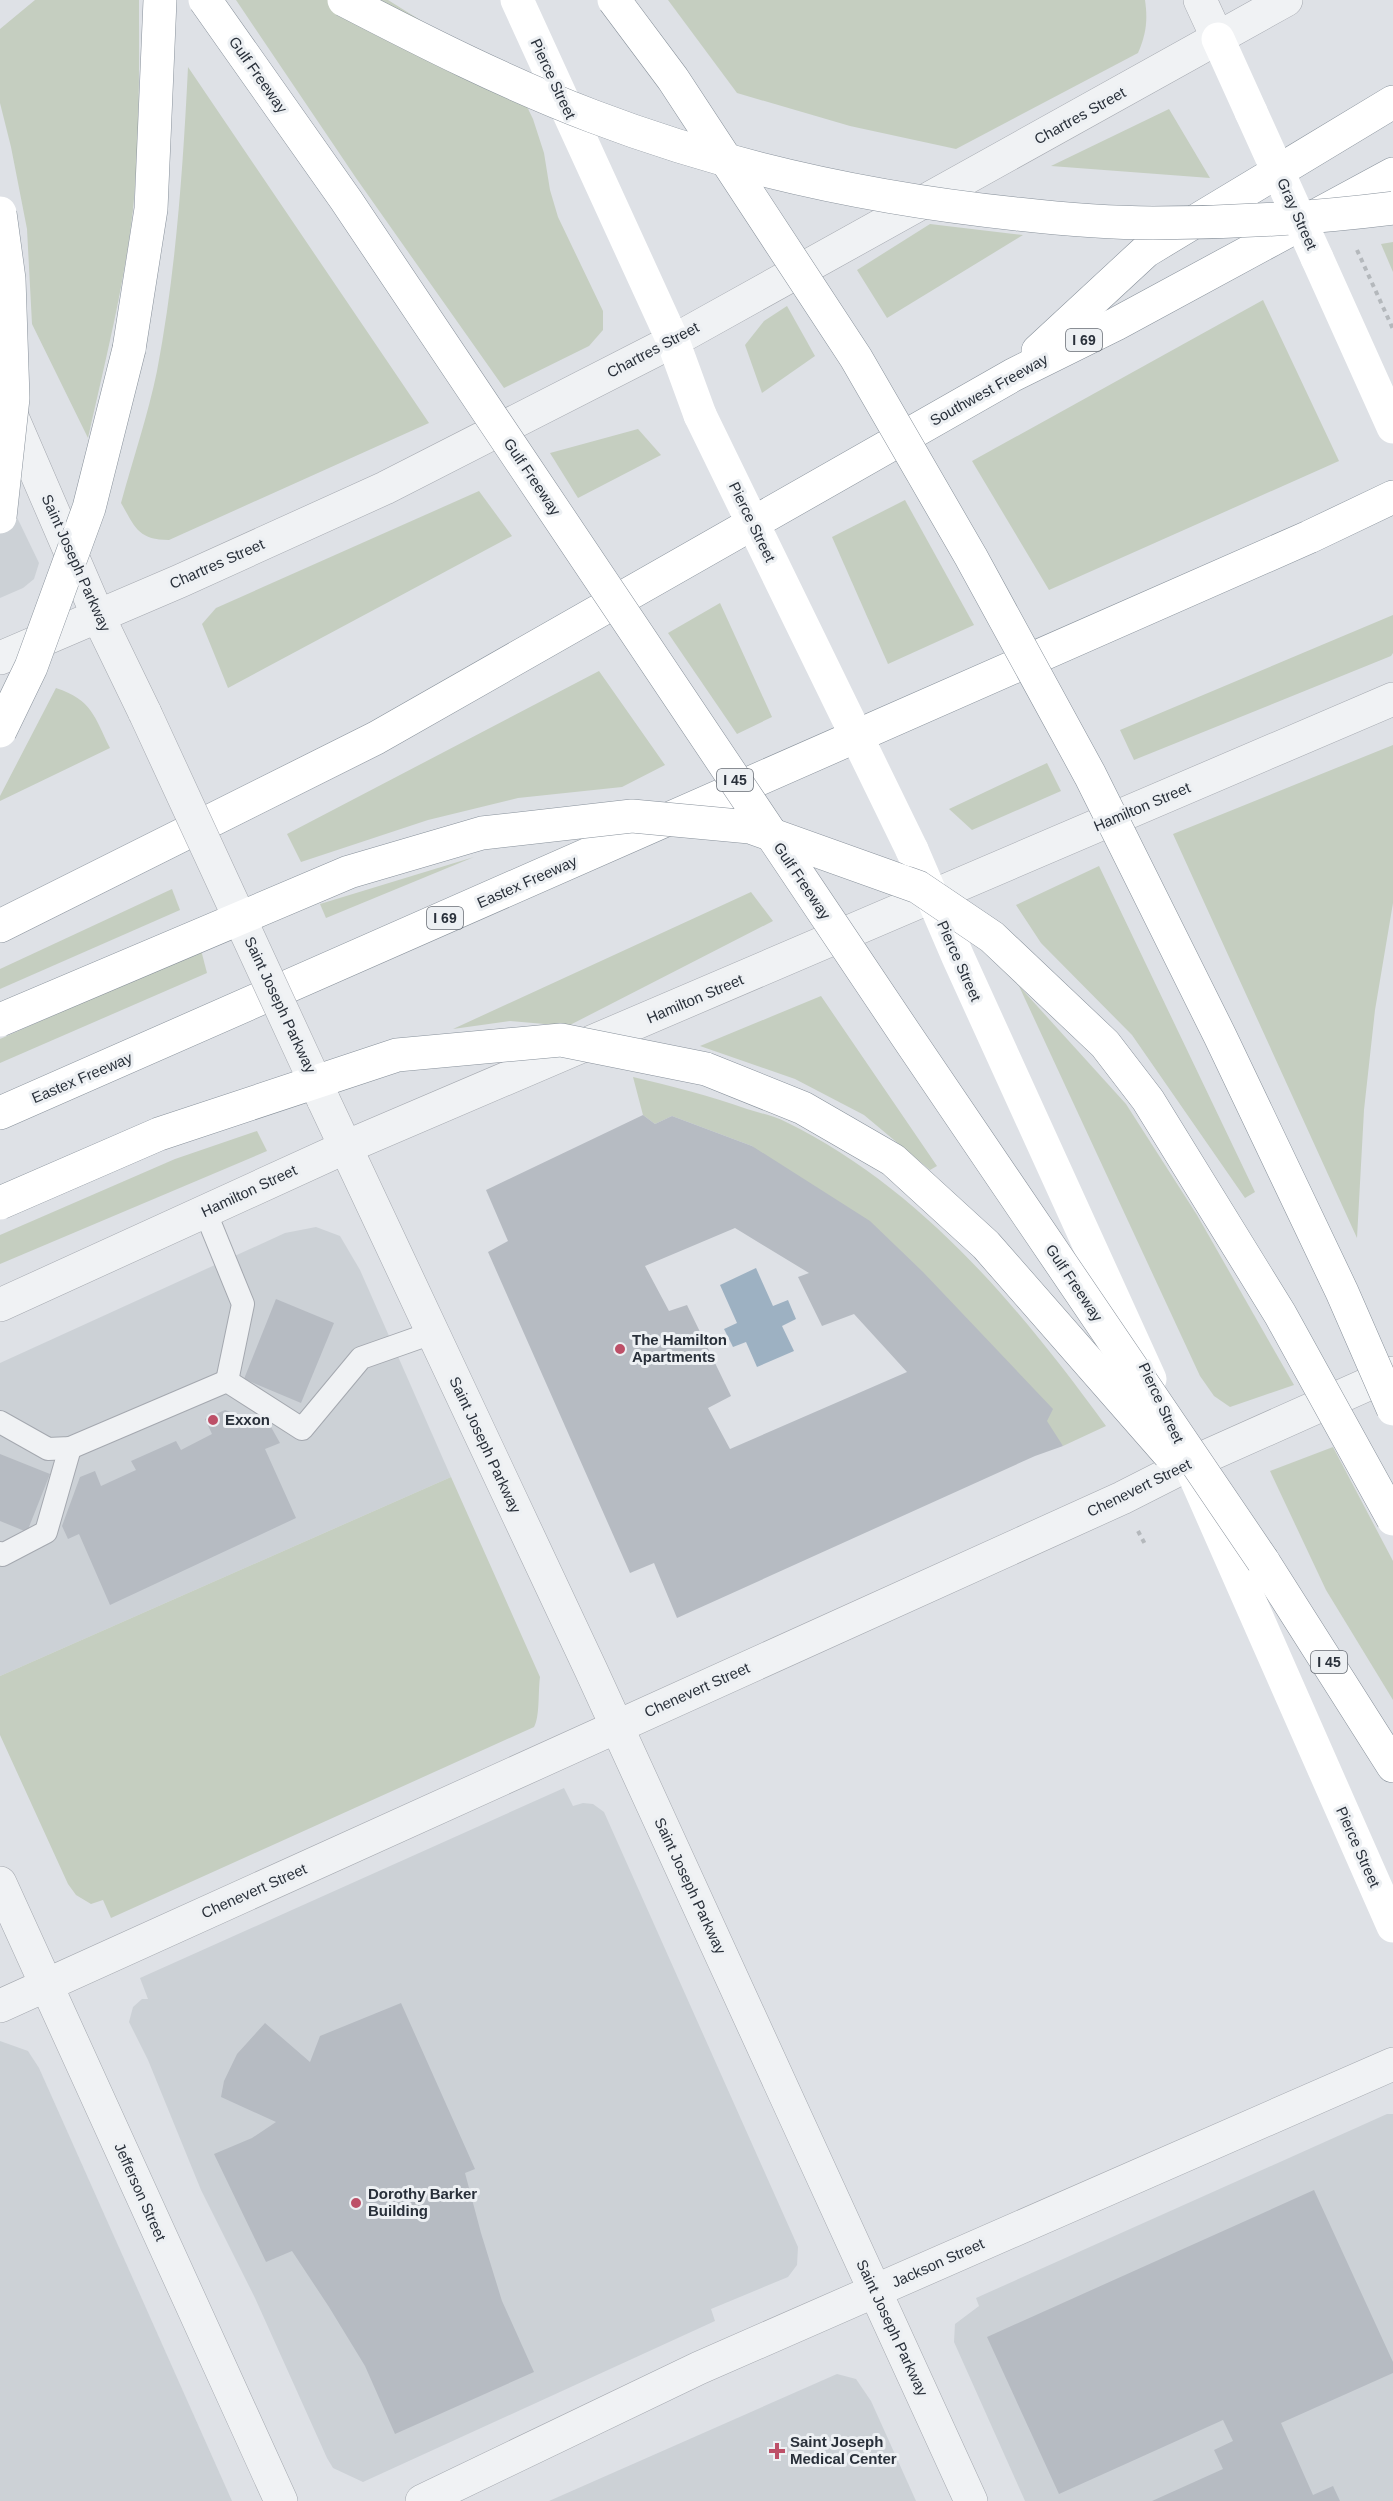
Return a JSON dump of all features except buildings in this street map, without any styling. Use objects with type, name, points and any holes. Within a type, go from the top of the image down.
[{"type":"main road","points":[[0,731],[31,667],[89,508],[129,349],[152,209],[160,0]]},
{"type":"main road","name":"Gulf Freeway","points":[[205,0],[346,200],[892,1015],[1263,1561],[1393,1766]]},
{"type":"main road","points":[[344,0],[495,75],[592,116],[675,144],[770,172],[873,194],[959,208],[1057,218],[1150,223],[1256,221],[1393,208]]},
{"type":"main road","name":"Pierce Street","points":[[517,0],[673,341],[700,415],[912,850],[931,898],[1189,1464],[1393,1926]]},
{"type":"main road","points":[[614,0],[673,79],[856,358],[972,557],[1090,775],[1220,1036],[1342,1292],[1393,1409]]},
{"type":"main road","name":"Gray Street","points":[[1218,39],[1393,427]]},
{"type":"main road","points":[[1013,375],[1146,251],[1393,102]]},
{"type":"main road","name":"Southwest Freeway","points":[[0,926],[376,738],[1013,375],[1116,324],[1393,174]]},
{"type":"main road","points":[[0,213],[9,279],[13,398],[0,517]]},
{"type":"main road","name":"I 69","points":[[1309,537],[1393,497]]},
{"type":"main road","points":[[1309,537],[1393,513]]},
{"type":"main road","name":"Eastex Freeway","points":[[0,1113],[1309,537]]},
{"type":"main road","points":[[0,1020],[349,872],[482,833],[632,816],[750,827],[918,887],[992,937],[1105,1044],[1148,1100],[1280,1314],[1393,1519]]},
{"type":"main road","points":[[0,1203],[159,1134],[397,1055],[561,1040],[706,1069],[802,1107],[893,1160],[986,1245],[1263,1561]]},
{"type":"street","name":"Gray Street","points":[[1200,0],[1218,39]]},
{"type":"street","name":"Chartres Street","points":[[0,658],[385,488],[673,341],[1286,0]]},
{"type":"street","name":"Saint Joseph Parkway","points":[[0,388],[98,616],[617,1726],[971,2501]]},
{"type":"street","name":"Hamilton Street","points":[[0,1305],[346,1147],[1393,699]]},
{"type":"street","name":"Chenevert Street","points":[[0,2006],[1393,1373]]},
{"type":"street","name":"Jefferson Street","points":[[0,1883],[281,2501]]},
{"type":"street","name":"Jackson Street","points":[[422,2501],[699,2368],[1393,2064]]},
{"type":"lane","points":[[205,1211],[243,1304],[227,1381]]},
{"type":"lane","points":[[227,1381],[302,1429],[361,1358],[432,1333]]},
{"type":"lane","points":[[0,1422],[48,1449],[70,1448],[227,1381]]},
{"type":"lane","points":[[0,1553],[2,1555],[46,1532],[70,1448]]},
{"type":"shaded area","points":[[0,482],[39,563],[34,579],[23,588],[0,598]]},
{"type":"shaded area","name":"Exxon","points":[[316,1227],[340,1236],[360,1270],[451,1477],[0,1676],[0,1363],[285,1233]]},
{"type":"shaded area","points":[[564,1788],[573,1806],[583,1803],[593,1804],[604,1812],[798,2247],[797,2265],[788,2277],[711,2309],[715,2321],[363,2482],[333,2468],[327,2458],[255,2298],[201,2190],[148,2060],[129,2022],[133,2007],[142,1999],[148,1999],[140,1978]]},
{"type":"shaded area","points":[[0,2041],[28,2051],[39,2068],[232,2501],[0,2501]]},
{"type":"shaded area","points":[[1387,2114],[1393,2114],[1393,2501],[1025,2501],[954,2342],[955,2324],[979,2306],[976,2298]]},
{"type":"shaded area","name":"Saint Joseph Medical Center","points":[[837,2374],[856,2379],[871,2401],[916,2501],[549,2501]]},
{"type":"green space","points":[[35,0],[139,0],[138,131],[133,210],[119,296],[88,438],[32,324],[27,229],[0,103],[0,29]]},
{"type":"green space","points":[[236,0],[388,0],[457,43],[509,70],[533,119],[544,153],[550,190],[558,217],[603,311],[603,330],[589,346],[504,388],[356,178]]},
{"type":"green space","points":[[668,0],[1145,0],[1146,21],[1145,33],[1138,53],[956,149],[850,126],[737,93]]},
{"type":"green space","points":[[188,67],[429,423],[169,540],[144,535],[134,525],[121,503],[149,404],[164,333],[178,220]]},
{"type":"green space","points":[[1169,109],[1210,178],[1051,166]]},
{"type":"green space","points":[[930,224],[1023,235],[887,318],[857,270]]},
{"type":"green space","points":[[1393,242],[1393,272],[1381,244]]},
{"type":"green space","points":[[1263,300],[1339,461],[1049,590],[972,461]]},
{"type":"green space","points":[[787,306],[815,356],[762,393],[745,345],[764,321]]},
{"type":"green space","points":[[638,429],[661,455],[578,498],[550,453]]},
{"type":"green space","points":[[479,491],[512,536],[228,688],[202,624],[216,608]]},
{"type":"green space","points":[[905,500],[974,625],[888,664],[832,537]]},
{"type":"green space","points":[[720,603],[772,717],[737,734],[668,633]]},
{"type":"green space","points":[[1393,615],[1393,653],[1391,656],[1134,760],[1120,730]]},
{"type":"green space","points":[[599,671],[665,765],[622,787],[518,798],[428,820],[301,862],[287,834]]},
{"type":"green space","points":[[56,688],[85,704],[110,748],[0,801],[0,796]]},
{"type":"green space","points":[[1393,745],[1393,903],[1375,1010],[1364,1110],[1357,1238],[1173,834]]},
{"type":"green space","points":[[1047,763],[1061,791],[972,830],[949,809]]},
{"type":"green space","points":[[474,857],[326,918],[320,904]]},
{"type":"green space","points":[[1099,866],[1255,1192],[1245,1198],[1132,1035],[1041,943],[1016,905]]},
{"type":"green space","points":[[172,889],[180,910],[0,989],[0,969]]},
{"type":"green space","points":[[751,892],[773,921],[568,1026],[510,1021],[453,1029]]},
{"type":"green space","points":[[201,950],[207,973],[0,1063],[0,1039]]},
{"type":"green space","points":[[1019,986],[1126,1104],[1197,1215],[1294,1385],[1230,1407],[1214,1396],[1200,1376]]},
{"type":"green space","points":[[821,996],[937,1166],[930,1170],[864,1115],[795,1079],[700,1046]]},
{"type":"green space","points":[[633,1077],[772,1116],[835,1149],[881,1181],[924,1216],[1002,1295],[1073,1381],[1106,1426],[1063,1446],[752,1146],[672,1116],[655,1124],[643,1115]]},
{"type":"green space","points":[[257,1131],[267,1151],[0,1264],[0,1235],[175,1159]]},
{"type":"green space","points":[[1333,1447],[1393,1561],[1393,1700],[1326,1590],[1270,1471]]},
{"type":"green space","points":[[451,1477],[540,1677],[538,1710],[534,1727],[111,1918],[103,1900],[91,1904],[76,1895],[68,1884],[0,1735],[0,1676]]},
{"type":"water","points":[[756,1268],[773,1306],[788,1300],[796,1319],[782,1326],[794,1351],[757,1367],[746,1342],[733,1347],[724,1329],[737,1323],[720,1285]]},
{"type":"place","name":"The Hamilton Apartments","points":[[620,1349]]},
{"type":"place","name":"Exxon","points":[[213,1420]]},
{"type":"place","name":"Dorothy Barker Building","points":[[356,2203]]},
{"type":"place","name":"Saint Joseph Medical Center","points":[[777,2451]]}]
